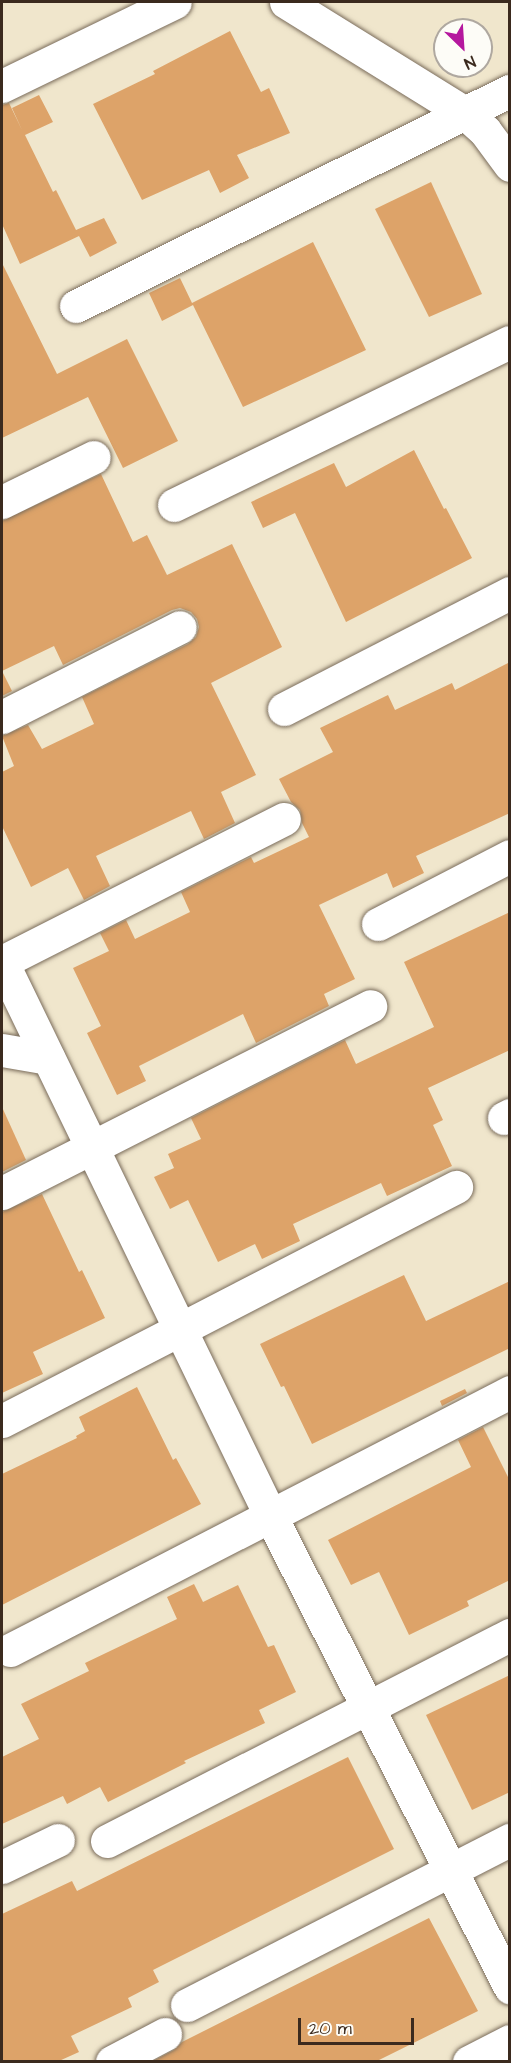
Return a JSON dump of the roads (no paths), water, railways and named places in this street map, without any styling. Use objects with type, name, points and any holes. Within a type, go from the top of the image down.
[{"type":"street","points":[[2,86],[175,2]]},
{"type":"street","points":[[286,2],[465,112],[485,131],[510,165]]},
{"type":"street","points":[[75,306],[510,91]]},
{"type":"street","points":[[174,505],[510,342]]},
{"type":"street","points":[[2,502],[94,457]]},
{"type":"street","points":[[284,709],[510,593]]},
{"type":"street","points":[[2,717],[180,627]]},
{"type":"street","points":[[284,819],[2,962],[90,1148],[270,1515],[510,1987]]},
{"type":"street","points":[[378,924],[510,856]]},
{"type":"street","points":[[2,1193],[370,1006]]},
{"type":"street","points":[[2,1050],[48,1058]]},
{"type":"street","points":[[2,1421],[456,1186]]},
{"type":"street","points":[[10,1650],[510,1392]]},
{"type":"street","points":[[107,1841],[510,1635]]},
{"type":"street","points":[[2,1867],[58,1840]]},
{"type":"street","points":[[187,2005],[510,1840]]},
{"type":"street","points":[[112,2061],[165,2034]]},
{"type":"street","points":[[469,2061],[510,2041]]}]
